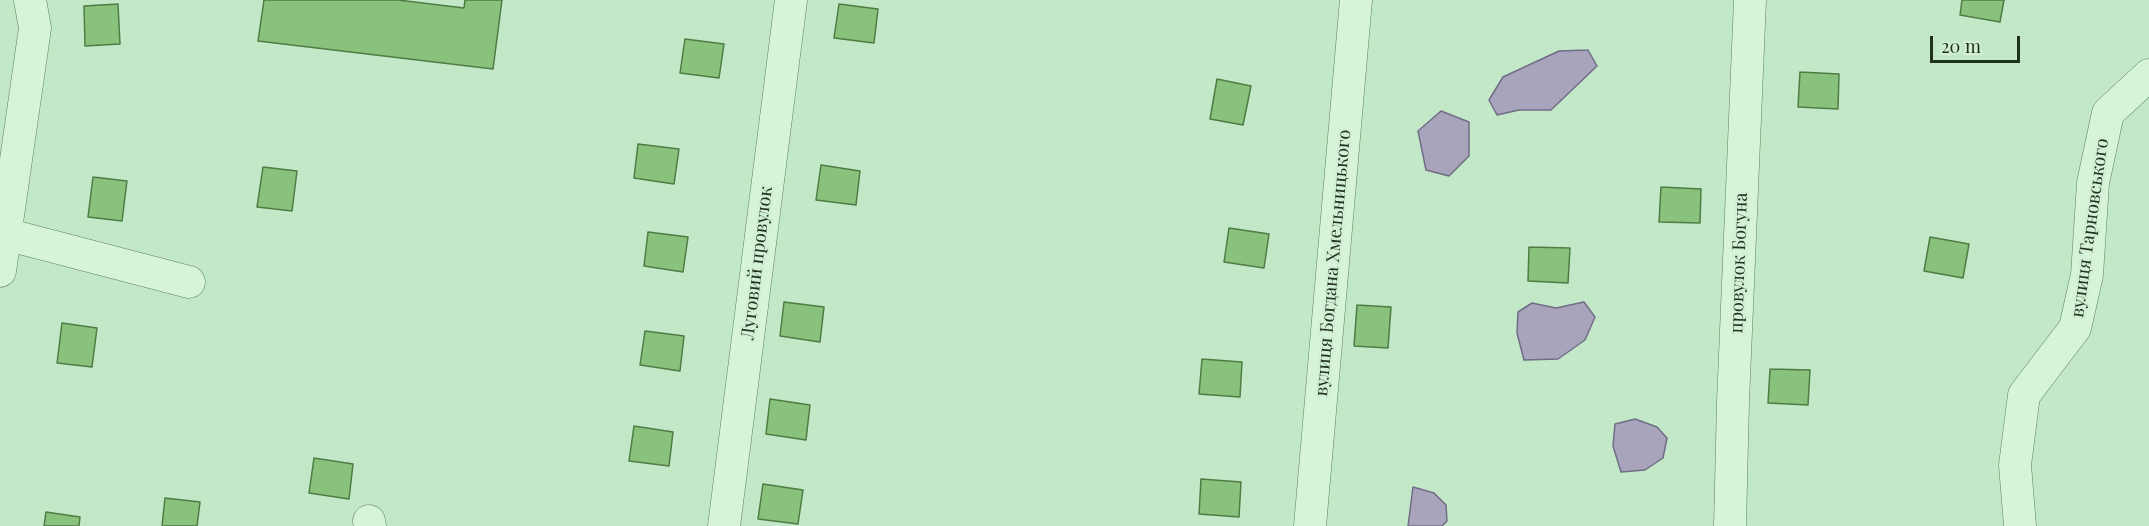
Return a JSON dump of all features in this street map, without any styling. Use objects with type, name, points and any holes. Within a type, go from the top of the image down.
[{"type":"street","points":[[0,271],[4,224],[35,28],[30,0]]},
{"type":"street","name":"Луговий провулок","points":[[724,526],[791,0]]},
{"type":"street","name":"вулиця Богдана Хмельницького","points":[[1310,526],[1356,0]]},
{"type":"street","name":"провулок Богуна","points":[[1730,526],[1732,426],[1750,0]]},
{"type":"street","name":"вулиця Тарновського","points":[[2020,526],[2015,465],[2024,395],[2075,328],[2087,275],[2093,183],[2108,113],[2149,75]]},
{"type":"street","points":[[4,224],[189,282]]},
{"type":"shaded area","points":[[1588,50],[1597,66],[1551,110],[1519,110],[1497,115],[1489,100],[1503,77],[1559,51]]},
{"type":"shaded area","points":[[1441,111],[1469,122],[1469,156],[1449,176],[1426,170],[1418,131]]},
{"type":"shaded area","points":[[1584,302],[1595,317],[1585,340],[1558,359],[1524,360],[1517,333],[1518,312],[1532,303],[1556,308]]},
{"type":"shaded area","points":[[1635,419],[1657,427],[1667,438],[1663,458],[1645,470],[1621,472],[1613,446],[1615,424]]},
{"type":"shaded area","points":[[1413,487],[1434,493],[1446,505],[1447,521],[1442,526],[1408,526]]},
{"type":"building","points":[[264,0],[398,0],[464,8],[465,0],[502,0],[493,69],[258,41]]},
{"type":"building","points":[[1962,0],[2004,0],[2000,22],[1960,15]]},
{"type":"building","points":[[118,4],[120,44],[85,46],[84,6]]},
{"type":"building","points":[[839,4],[878,9],[874,43],[834,38]]},
{"type":"building","points":[[685,39],[724,44],[719,78],[680,73]]},
{"type":"building","points":[[1800,72],[1839,74],[1838,109],[1798,107]]},
{"type":"building","points":[[1217,79],[1251,86],[1243,125],[1210,119]]},
{"type":"building","points":[[638,144],[679,149],[674,184],[634,178]]},
{"type":"building","points":[[821,165],[860,171],[856,205],[816,200]]},
{"type":"building","points":[[263,167],[297,171],[292,211],[257,207]]},
{"type":"building","points":[[93,177],[127,181],[122,221],[88,217]]},
{"type":"building","points":[[1661,187],[1701,189],[1700,223],[1659,222]]},
{"type":"building","points":[[1229,228],[1269,234],[1264,268],[1224,262]]},
{"type":"building","points":[[648,232],[688,237],[683,272],[644,266]]},
{"type":"building","points":[[1930,237],[1969,244],[1963,278],[1924,271]]},
{"type":"building","points":[[1529,247],[1570,248],[1568,283],[1528,281]]},
{"type":"building","points":[[784,302],[824,307],[820,342],[780,336]]},
{"type":"building","points":[[1357,305],[1391,307],[1388,348],[1354,346]]},
{"type":"building","points":[[62,323],[97,328],[92,367],[57,363]]},
{"type":"building","points":[[645,331],[684,336],[680,371],[640,365]]},
{"type":"building","points":[[1202,359],[1242,362],[1240,397],[1199,394]]},
{"type":"building","points":[[1770,369],[1810,370],[1808,405],[1768,403]]},
{"type":"building","points":[[770,399],[810,405],[806,440],[766,434]]},
{"type":"building","points":[[634,426],[673,432],[669,466],[629,461]]},
{"type":"building","points":[[314,458],[353,464],[349,499],[309,493]]},
{"type":"building","points":[[1201,479],[1241,482],[1239,517],[1199,514]]},
{"type":"building","points":[[763,484],[803,490],[798,524],[758,519]]},
{"type":"building","points":[[165,498],[200,502],[197,526],[162,526]]},
{"type":"building","points":[[46,512],[80,517],[79,526],[44,526]]}]
